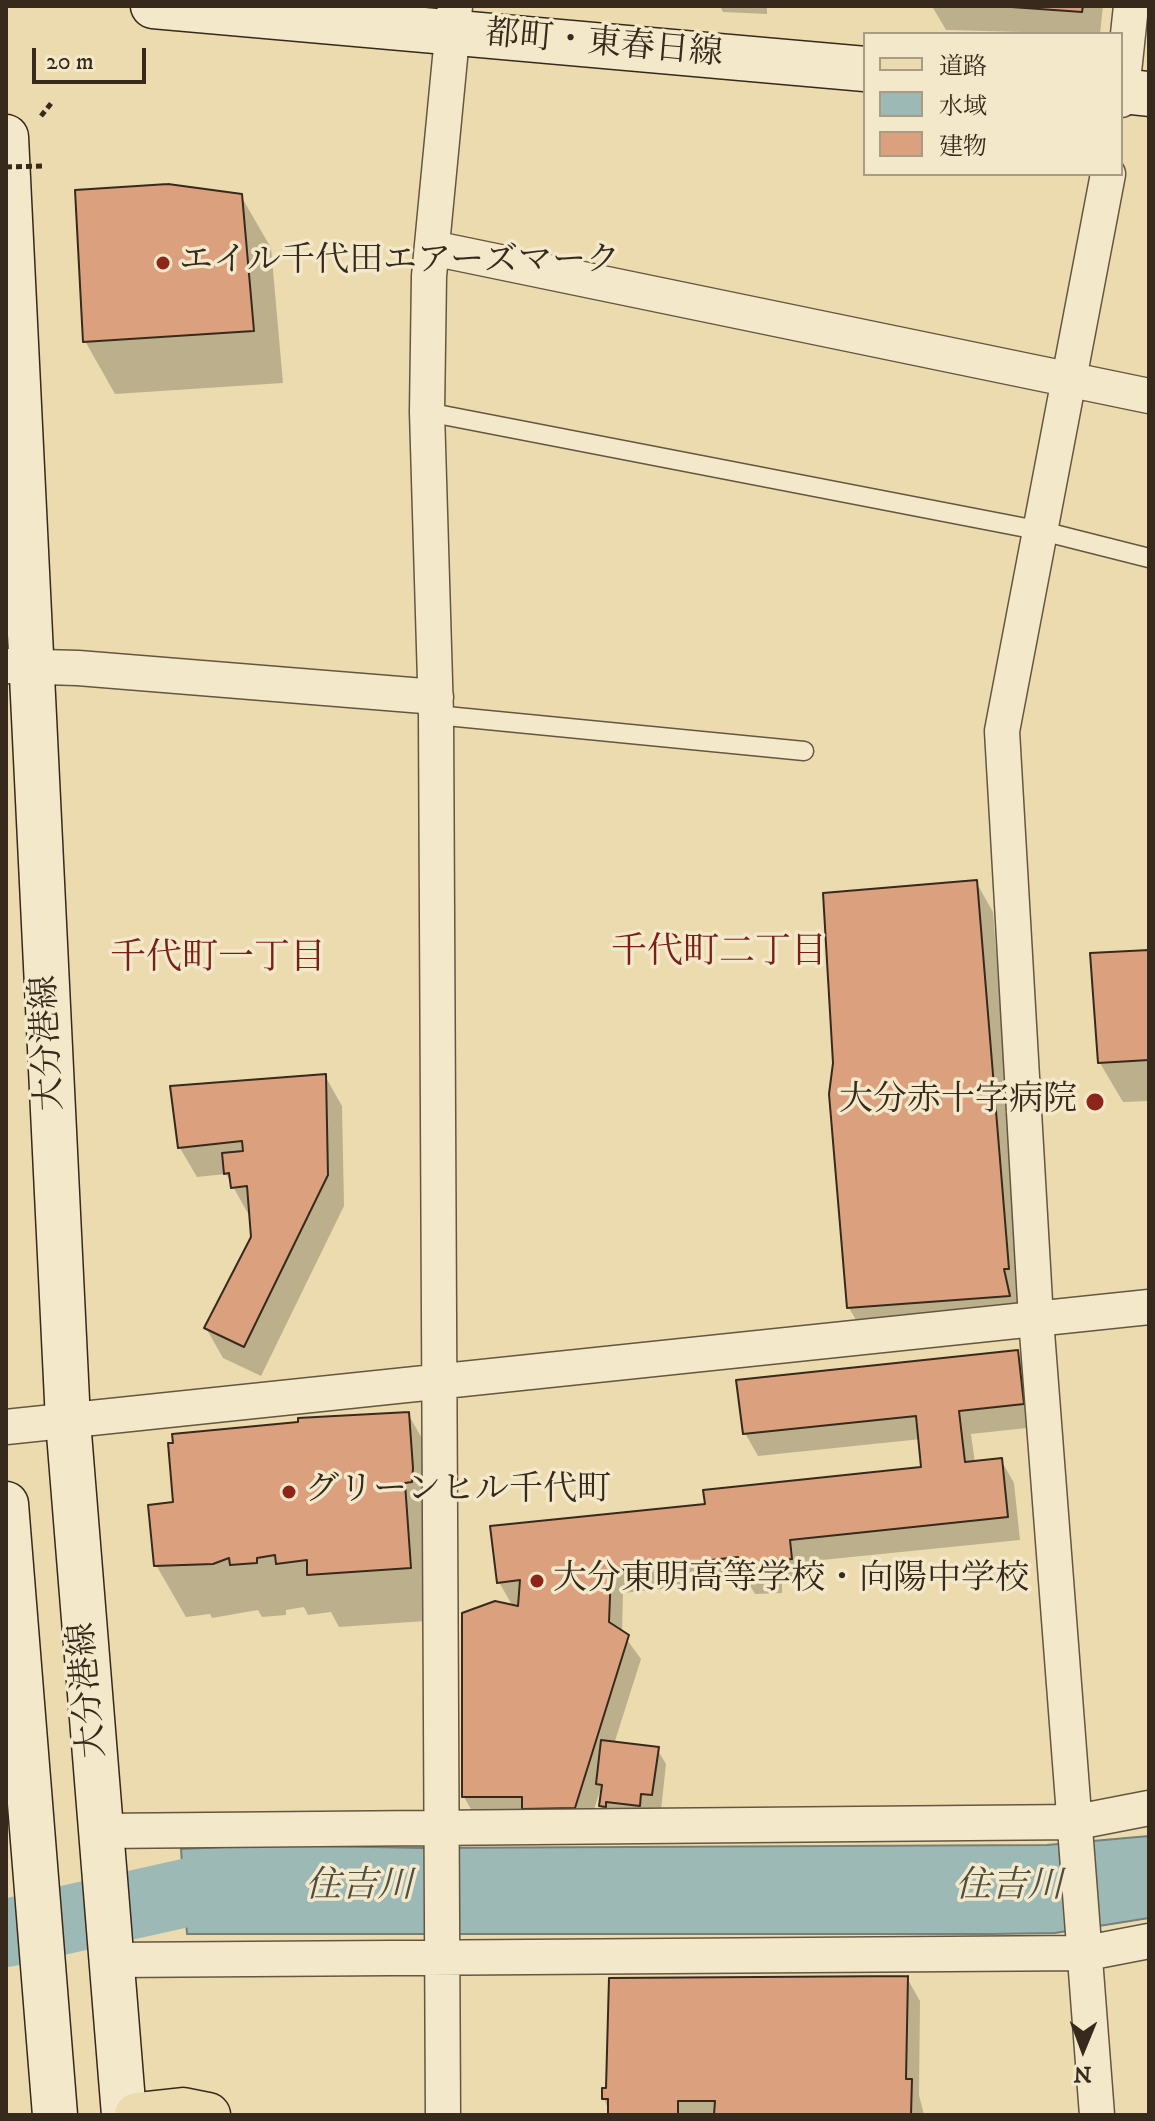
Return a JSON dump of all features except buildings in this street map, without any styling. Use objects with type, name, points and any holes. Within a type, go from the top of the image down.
[{"type":"main road","name":"都町・東春日線","points":[[153,6],[454,19],[863,69]]},
{"type":"main road","name":"大分港線","points":[[6,137],[19,665],[68,1421],[124,2115]]},
{"type":"main road","name":"大分港線","points":[[6,1504],[13,1682],[33,1840],[55,2115]]},
{"type":"main road","points":[[137,2115],[183,2110],[208,2115]]},
{"type":"street","points":[[1128,94],[1131,6]]},
{"type":"street","points":[[443,2115],[436,1383],[436,706],[427,412],[432,248],[454,19]]},
{"type":"street","points":[[1097,2115],[1078,1828],[1036,1319],[1002,731],[1108,176]]},
{"type":"street","points":[[432,248],[1149,396]]},
{"type":"street","points":[[19,665],[436,706]]},
{"type":"street","points":[[6,1427],[1149,1307]]},
{"type":"street","points":[[102,1835],[1078,1828],[1149,1808]]},
{"type":"street","points":[[111,1954],[1086,1945],[1149,1941]]},
{"type":"lane","points":[[427,412],[1042,531],[1149,558]]},
{"type":"lane","points":[[436,706],[804,751]]},
{"type":"path","points":[[6,167],[43,166]]},
{"type":"water","name":"住吉川","points":[[1149,1836],[1149,1918],[1055,1933],[993,1934],[187,1934],[181,1849],[268,1845],[422,1848],[1047,1845]]},
{"type":"waterway","name":"住吉川","points":[[6,1933],[199,1890],[277,1890]]},
{"type":"place","name":"エイル千代田エアーズマーク","points":[[163,263]]},
{"type":"place","name":"大分赤十字病院","points":[[1095,1102]]},
{"type":"place","name":"グリーンヒル千代町","points":[[289,1492]]},
{"type":"place","name":"大分東明高等学校・向陽中学校","points":[[537,1581]]},
{"type":"district","name":"千代町二丁目","points":[[719,955]]},
{"type":"district","name":"千代町一丁目","points":[[218,961]]}]
